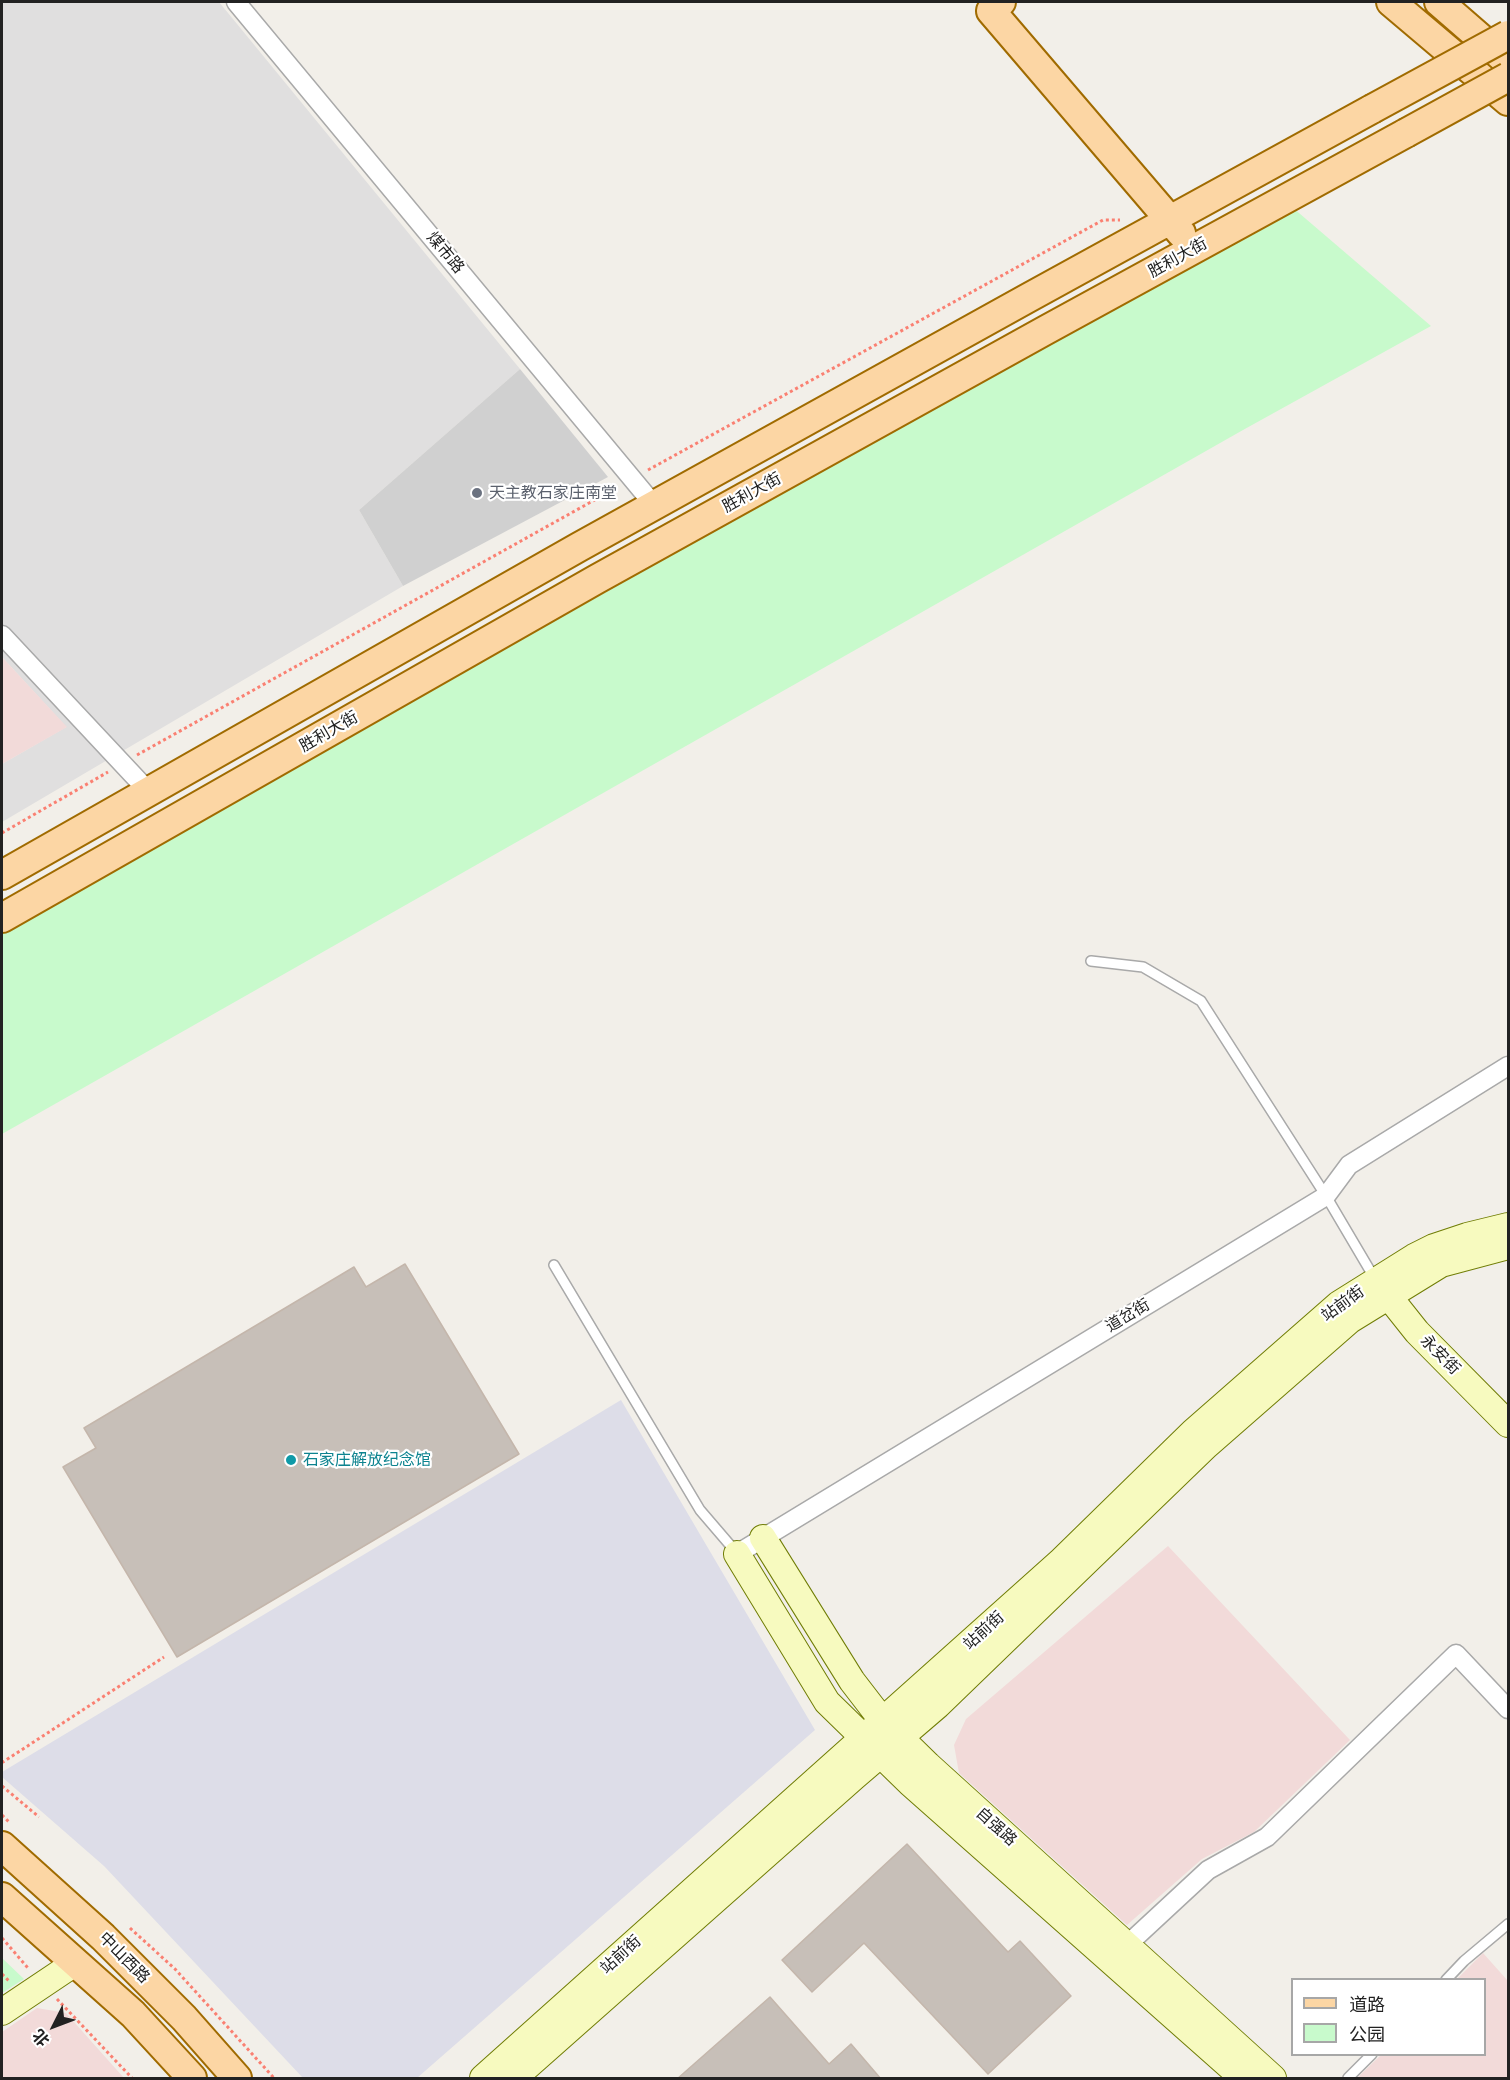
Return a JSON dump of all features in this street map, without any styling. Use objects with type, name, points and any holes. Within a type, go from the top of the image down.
[{"type":"main road","points":[[1391,2],[1509,101]]},
{"type":"main road","points":[[1439,2],[1509,62]]},
{"type":"main road","points":[[991,5],[1195,249]]},
{"type":"main road","points":[[2,876],[654,505],[1509,35]]},
{"type":"main road","name":"胜利大街","points":[[2,918],[618,568],[1509,78]]},
{"type":"main road","name":"站前街","points":[[483,2079],[872,1747],[902,1738],[1057,1592],[1206,1446],[1350,1320],[1382,1288],[1434,1247],[1509,1226]]},
{"type":"main road","name":"站前街","points":[[514,2079],[854,1777],[872,1747],[882,1720],[1060,1562],[1193,1432],[1339,1304],[1441,1264],[1509,1246]]},
{"type":"main road","name":"永安街","points":[[1382,1288],[1417,1332],[1509,1424]]},
{"type":"main road","name":"自强路","points":[[763,1538],[852,1682],[882,1720],[928,1765],[1273,2079]]},
{"type":"main road","name":"自强路","points":[[737,1554],[827,1702],[872,1747],[1243,2079]]},
{"type":"main road","name":"中山西路","points":[[2,1846],[103,1937],[184,2018],[237,2079]]},
{"type":"main road","name":"中山西路","points":[[2,1897],[133,2014],[192,2079]]},
{"type":"main road","points":[[2,2012],[75,1963]]},
{"type":"street","name":"煤市路","points":[[236,2],[654,505]]},
{"type":"street","points":[[2,635],[148,792]]},
{"type":"street","name":"道岔街","points":[[737,1554],[1326,1196],[1349,1166],[1509,1066]]},
{"type":"street","points":[[1126,1946],[1208,1870],[1267,1837],[1456,1654],[1509,1709]]},
{"type":"lane","points":[[1091,961],[1143,967],[1201,1001],[1382,1288]]},
{"type":"lane","points":[[554,1265],[700,1510],[737,1554]]},
{"type":"lane","points":[[1448,1978],[1464,1961],[1509,1924]]},
{"type":"lane","points":[[1348,2079],[1371,2056]]},
{"type":"path","points":[[2,833],[632,478],[1103,220],[1125,220]]},
{"type":"path","points":[[2,1761],[164,1657]]},
{"type":"path","points":[[2,1786],[39,1817]]},
{"type":"path","points":[[2,1938],[132,2079]]},
{"type":"shaded area","points":[[2,2],[219,2],[520,369],[359,510],[403,586],[2,822],[2,764],[66,727],[2,657]]},
{"type":"shaded area","name":"天主教石家庄南堂","points":[[520,369],[608,477],[403,586],[359,510]]},
{"type":"shaded area","points":[[2,657],[67,727],[2,764]]},
{"type":"shaded area","points":[[621,1400],[815,1730],[417,2078],[303,2078],[104,1866],[2,1777],[2,1772]]},
{"type":"shaded area","points":[[1168,1546],[1350,1740],[1254,1832],[1202,1859],[1127,1925],[959,1773],[954,1745],[966,1719]]},
{"type":"shaded area","points":[[1483,1953],[1508,1981],[1508,2078],[1357,2078],[1380,2056],[1486,2056],[1486,1978],[1458,1978]]},
{"type":"shaded area","points":[[37,2008],[66,2013],[124,2078],[2,2078],[2,2032]]},
{"type":"green space","points":[[1292,207],[1431,326],[1243,430],[2,1134],[2,931]]},
{"type":"green space","points":[[2,1958],[24,1979],[2,1993]]},
{"type":"building","name":"石家庄解放纪念馆","points":[[405,1264],[519,1454],[177,1657],[63,1467],[96,1448],[84,1428],[354,1267],[366,1287]]},
{"type":"building","points":[[907,1844],[1008,1952],[1020,1941],[1071,1996],[988,2074],[864,1943],[812,1992],[782,1960]]},
{"type":"building","points":[[770,1997],[829,2064],[851,2044],[881,2079],[677,2079]]},
{"type":"place","name":"天主教石家庄南堂","points":[[477,493]]},
{"type":"place","name":"石家庄解放纪念馆","points":[[291,1460]]}]
